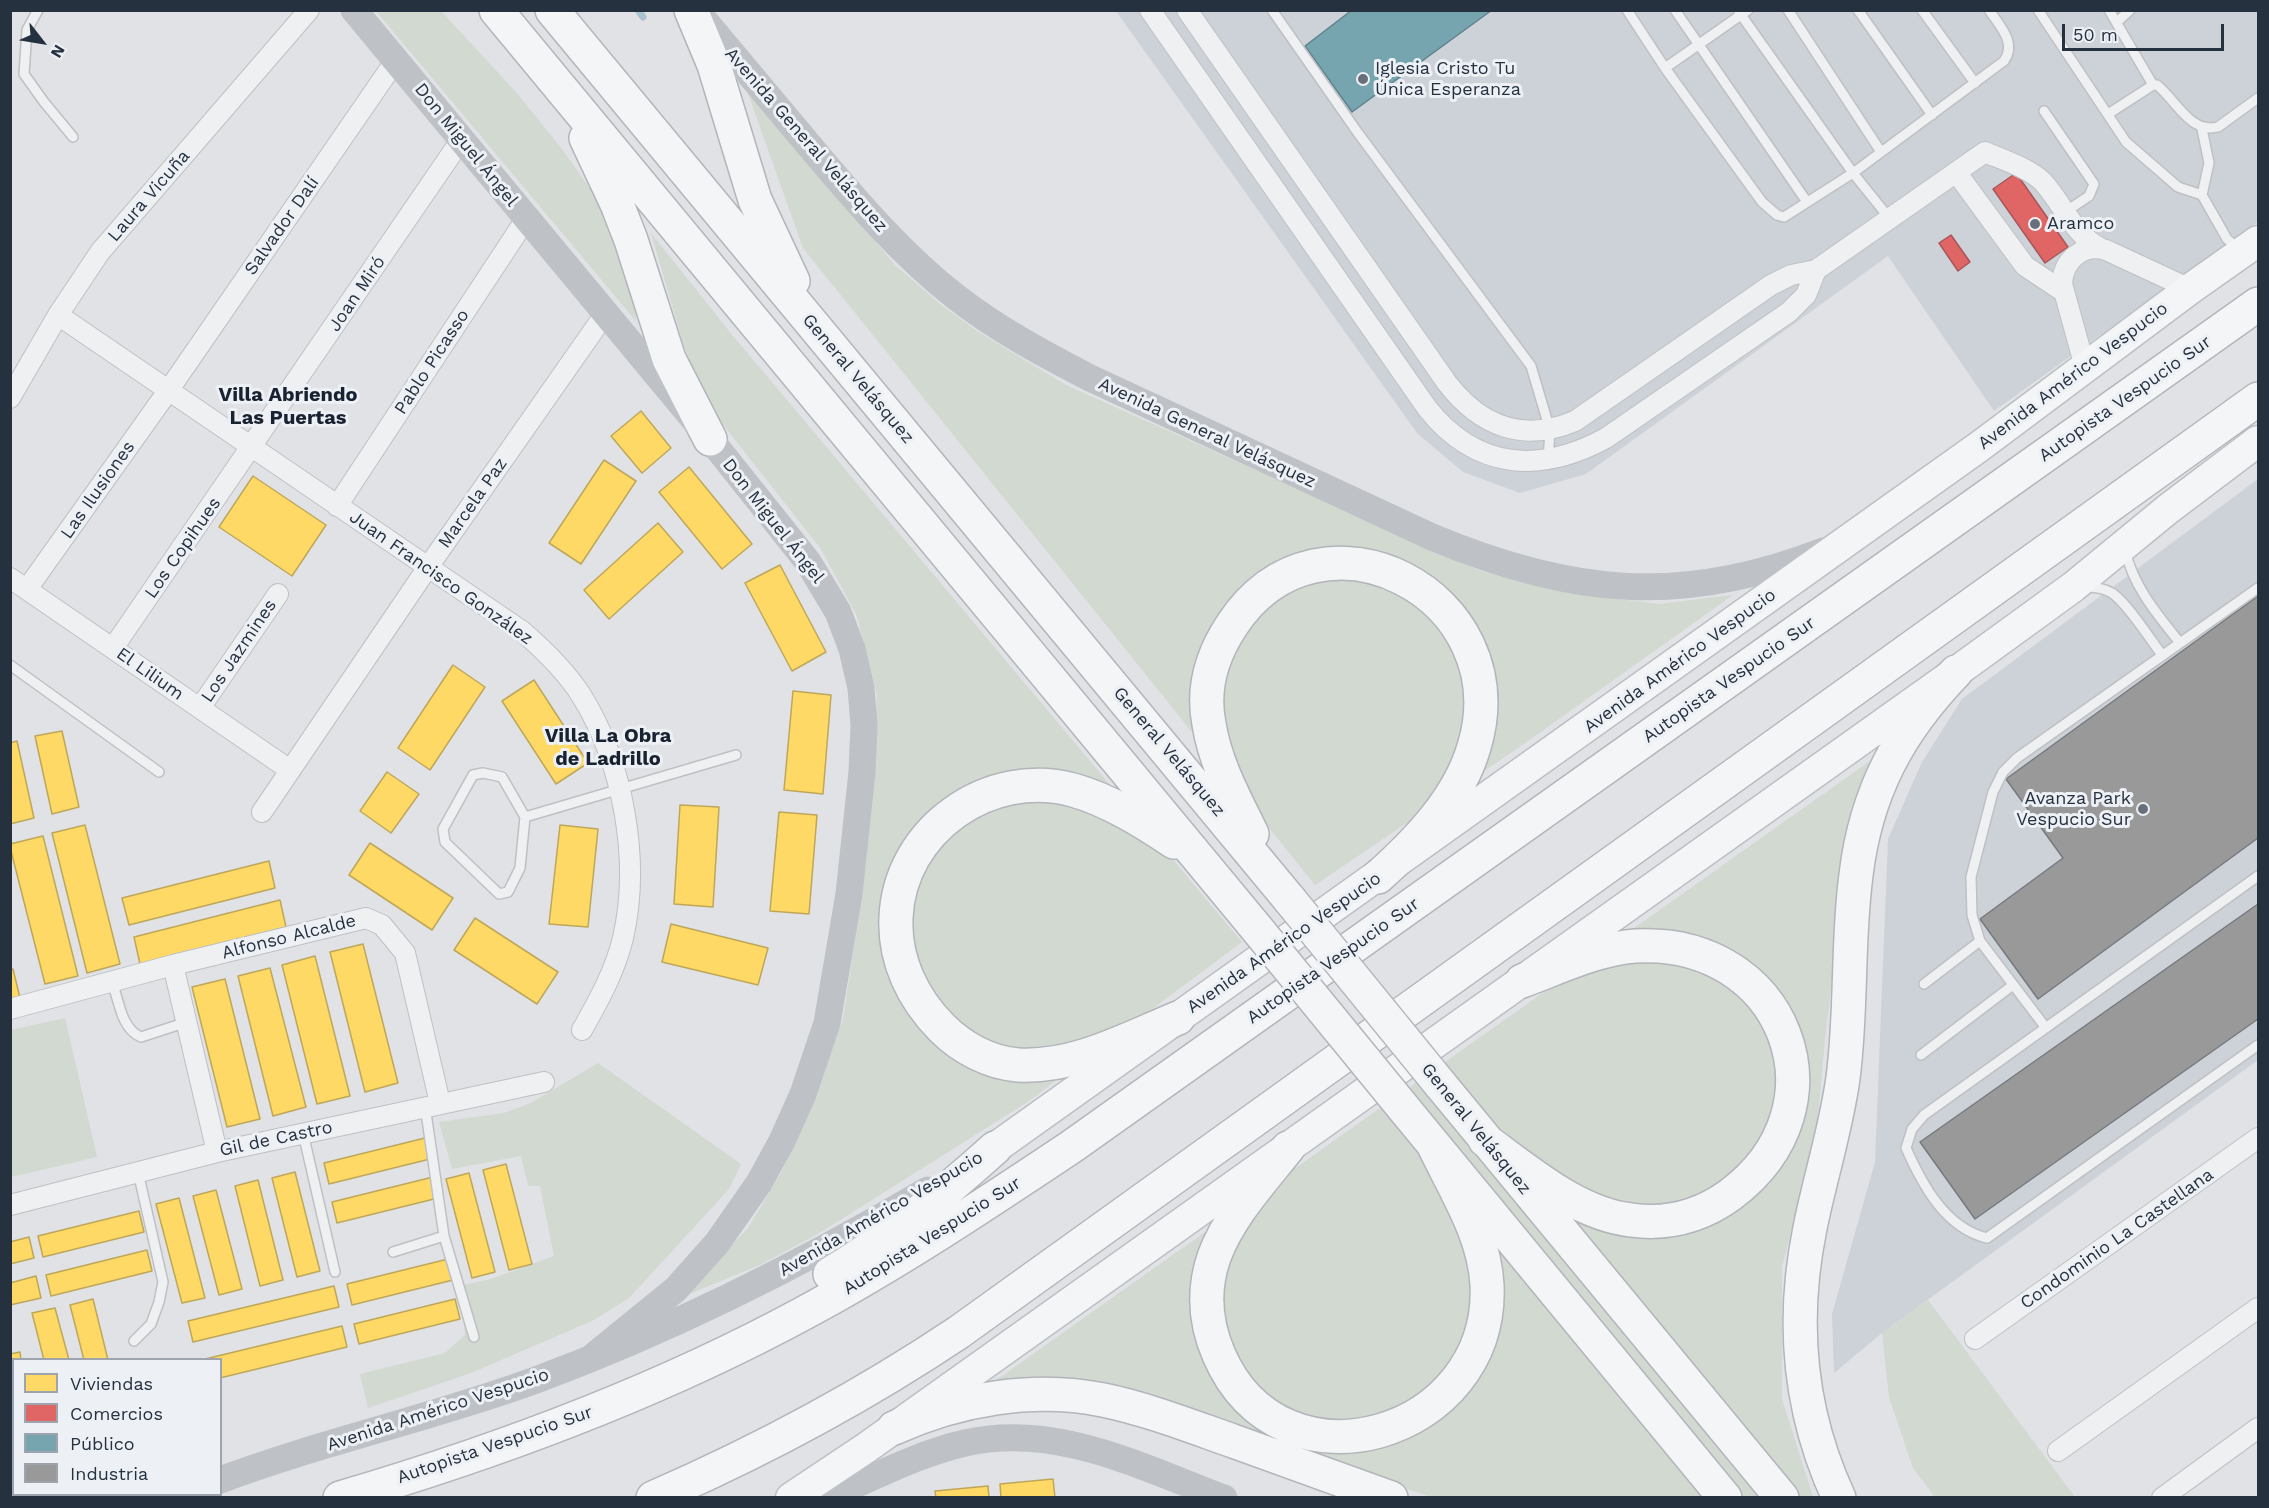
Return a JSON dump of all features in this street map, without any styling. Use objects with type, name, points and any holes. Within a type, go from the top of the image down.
[{"type":"highway","points":[[496,10],[1725,1497]]},
{"type":"highway","name":"General Velásquez","points":[[552,10],[1289,897],[1485,1140],[1782,1497]]},
{"type":"highway","points":[[691,10],[714,65],[755,200],[787,271],[828,343]]},
{"type":"highway","points":[[553,78],[577,119],[617,204],[669,359],[710,439]]},
{"type":"highway","name":"Autopista Vespucio Sur","points":[[340,1497],[471,1457],[664,1381],[780,1325],[866,1279],[956,1224],[1071,1147],[2259,304]]},
{"type":"highway","points":[[653,1497],[786,1436],[871,1388],[959,1332],[2259,399]]},
{"type":"highway","points":[[1289,897],[1252,835],[1225,778],[1209,726],[1207,693],[1213,660],[1220,645],[1247,605],[1287,576],[1318,566],[1343,564],[1378,569],[1395,574],[1424,590],[1437,600],[1458,626],[1478,673],[1481,713],[1478,733],[1468,765],[1443,807],[1424,832],[1378,877]]},
{"type":"highway","points":[[1839,1497],[1820,1452],[1806,1399],[1799,1319],[1804,1260],[1838,1110],[1846,1051],[1856,875],[1868,814],[1891,756],[1924,707],[1956,672]]},
{"type":"highway","points":[[1178,1018],[1088,1056],[1067,1061],[1042,1065],[1016,1065],[987,1058],[960,1044],[922,1005],[903,969],[898,949],[896,916],[904,879],[912,860],[936,827],[967,803],[982,796],[1015,787],[1047,786],[1088,795],[1139,821],[1199,859]]},
{"type":"highway","points":[[1485,1140],[1567,1196],[1591,1208],[1630,1220],[1669,1221],[1704,1211],[1720,1202],[1748,1180],[1761,1166],[1776,1143],[1790,1101],[1788,1048],[1776,1016],[1754,986],[1722,963],[1686,950],[1632,946],[1597,953],[1522,981]]},
{"type":"highway","points":[[1288,1148],[1246,1201],[1220,1242],[1207,1287],[1209,1324],[1223,1363],[1247,1396],[1262,1410],[1284,1424],[1309,1433],[1346,1438],[1385,1431],[1402,1424],[1433,1404],[1459,1377],[1470,1360],[1484,1324],[1487,1286],[1480,1246],[1473,1226],[1434,1146]]},
{"type":"highway","points":[[664,1381],[749,1323],[887,1238],[928,1207],[995,1148]]},
{"type":"highway","points":[[894,1428],[936,1411],[981,1400],[1026,1395],[1081,1397],[1118,1404],[1165,1418],[1391,1497]]},
{"type":"main road","name":"Don Miguel Ángel","points":[[354,10],[790,538],[819,579],[838,612],[857,667],[864,716],[862,772],[855,845],[827,1023],[812,1071],[782,1142],[745,1204],[701,1261],[658,1305],[590,1359]]},
{"type":"main road","name":"Avenida General Velásquez","points":[[696,10],[888,235],[919,266],[956,297],[1012,336],[1061,363],[1325,488],[1484,558],[1549,577],[1592,585],[1654,588],[1708,583],[1762,573],[1844,543]]},
{"type":"main road","name":"Avenida Américo Vespucio","points":[[222,1479],[290,1456],[480,1400],[590,1359],[676,1323],[803,1261],[932,1188],[995,1148],[1378,877],[1980,446],[2251,246]]},
{"type":"main road","points":[[791,1497],[832,1472],[1956,672],[2073,587],[2200,484],[2259,441]]},
{"type":"main road","points":[[824,1497],[855,1492],[938,1451],[992,1438],[1020,1437],[1041,1438],[1083,1446],[1224,1497]]},
{"type":"street","name":"Laura Vicuña","points":[[10,398],[58,315],[100,252],[309,10]]},
{"type":"street","points":[[1150,10],[1437,420],[1460,440],[1484,453],[1514,460],[1548,461],[1578,453],[1606,438],[1789,312],[1806,295],[1816,270]]},
{"type":"street","points":[[1187,10],[1458,397],[1482,417],[1506,428],[1520,431],[1550,430],[1563,427],[1587,415],[1771,285],[1791,275],[1816,270],[1985,152],[2033,174],[2042,181],[2080,233],[2100,248],[2190,289]]},
{"type":"street","name":"Salvador Dalí","points":[[168,391],[396,60]]},
{"type":"street","name":"Joan Miró","points":[[252,448],[461,141]]},
{"type":"street","points":[[1956,172],[2025,266],[2064,292]]},
{"type":"street","name":"Pablo Picasso","points":[[337,506],[526,219]]},
{"type":"street","points":[[2085,367],[2064,292],[2062,275],[2067,264],[2082,251],[2100,248]]},
{"type":"street","name":"Marcela Paz","points":[[262,812],[428,567],[605,314]]},
{"type":"street","name":"Juan Francisco González","points":[[58,315],[522,631],[563,671],[580,693],[604,739],[619,789],[629,859],[627,916],[617,960],[582,1030]]},
{"type":"street","name":"Las Ilusiones","points":[[27,589],[168,391]]},
{"type":"street","points":[[1587,415],[1606,438]]},
{"type":"street","name":"Los Copihues","points":[[113,648],[252,448]]},
{"type":"street","name":"El Lilium","points":[[10,578],[290,770]]},
{"type":"street","name":"Los Jazmines","points":[[200,708],[278,594]]},
{"type":"street","name":"Alfonso Alcalde","points":[[10,1009],[173,965],[366,918],[382,925],[405,953],[432,1105]]},
{"type":"street","points":[[173,965],[217,1152]]},
{"type":"street","name":"Gil de Castro","points":[[10,1205],[217,1152],[544,1082]]},
{"type":"street","name":"Condominio La Castellana","points":[[1975,1340],[2259,1138]]},
{"type":"street","points":[[2058,1451],[2259,1308]]},
{"type":"street","points":[[2162,1497],[2259,1428]]},
{"type":"lane","points":[[38,10],[27,30],[24,74],[73,137]]},
{"type":"lane","points":[[1272,10],[1358,133],[1531,366],[1550,430],[1548,461]]},
{"type":"lane","points":[[1628,10],[1665,68],[1767,207],[1777,215],[1784,217],[1853,173],[2004,62],[2009,55],[2010,46],[2004,32],[1989,10]]},
{"type":"lane","points":[[1675,10],[1807,202]]},
{"type":"lane","points":[[1788,10],[1881,152]]},
{"type":"lane","points":[[1858,10],[1932,115]]},
{"type":"lane","points":[[1922,10],[1975,83]]},
{"type":"lane","points":[[2038,10],[2126,142],[2178,187],[2202,195]]},
{"type":"lane","points":[[2109,10],[2153,85],[2160,88],[2202,129],[2218,127],[2259,98]]},
{"type":"lane","points":[[2117,22],[2130,10]]},
{"type":"lane","points":[[1665,68],[1742,12],[1853,173],[1890,219]]},
{"type":"lane","points":[[2108,114],[2153,85]]},
{"type":"lane","points":[[2044,111],[2094,184],[2089,196],[2065,212]]},
{"type":"lane","points":[[2202,129],[2209,163],[2202,195],[2227,240],[2251,246]]},
{"type":"lane","points":[[2124,545],[2135,581],[2145,598],[2180,643]]},
{"type":"lane","points":[[2073,587],[2096,587],[2112,593],[2129,611],[2162,656]]},
{"type":"lane","points":[[2046,1028],[1980,941],[1972,915],[1971,877],[1993,792],[2003,772],[2017,758],[2259,588]]},
{"type":"lane","points":[[10,665],[159,772]]},
{"type":"lane","points":[[525,817],[736,755]]},
{"type":"lane","points":[[483,773],[502,777],[525,817],[520,868],[508,892],[499,894],[445,842],[443,829],[473,776],[483,773]]},
{"type":"lane","points":[[2259,876],[1924,1115],[1912,1129],[1906,1148],[1926,1190],[1944,1211],[1976,1236],[1986,1238],[2259,1045]]},
{"type":"lane","points":[[1924,984],[1980,941]]},
{"type":"lane","points":[[112,982],[127,1027],[133,1034],[141,1037],[187,1022]]},
{"type":"lane","points":[[1921,1055],[2013,985]]},
{"type":"lane","points":[[432,1105],[444,1236],[474,1337]]},
{"type":"lane","points":[[303,1133],[335,1272]]},
{"type":"lane","points":[[134,1341],[151,1324],[159,1302],[162,1282],[138,1172]]},
{"type":"lane","points":[[393,1252],[444,1236]]},
{"type":"shaded area","points":[[376,11],[441,11],[515,91],[562,149],[593,193],[633,284],[636,321]]},
{"type":"shaded area","points":[[1116,11],[2258,11],[2258,222],[1994,411],[1888,256],[1586,474],[1520,493],[1463,472],[1417,433]]},
{"type":"shaded area","points":[[744,82],[894,264],[940,304],[977,331],[1066,385],[1481,571],[1578,594],[1659,604],[1733,595],[1521,746],[1315,885],[803,248]]},
{"type":"shaded area","points":[[651,233],[729,331],[1242,942],[1026,1103],[821,1232],[762,1264],[682,1297],[748,1228],[781,1173],[811,1108],[843,1019],[866,864],[877,696],[857,616],[821,549],[721,422],[695,374],[683,343]]},
{"type":"shaded area","points":[[2258,479],[2258,1060],[1882,1333],[1834,1373],[1832,1314],[1875,1162],[1888,839],[1922,762],[1962,699]]},
{"type":"shaded area","points":[[1877,756],[1845,870],[1825,1039],[1816,1141],[1782,1266],[1782,1399],[1813,1497],[1431,1497],[1232,1430],[985,1388]]},
{"type":"shaded area","points":[[65,1018],[97,1157],[11,1177],[11,1030]]},
{"type":"shaded area","points":[[598,1063],[741,1164],[729,1189],[630,1297],[594,1320],[471,1373],[368,1408],[360,1374],[445,1353],[465,1335],[460,1286],[491,1279],[554,1256],[540,1186],[528,1186],[521,1156],[452,1169],[439,1122],[504,1113],[531,1103]]},
{"type":"shaded area","points":[[1928,1300],[2075,1497],[1935,1497],[1913,1468],[1889,1397],[1882,1333]]},
{"type":"building: Viviendas","points":[[641,411],[671,448],[642,473],[611,436]]},
{"type":"building: Viviendas","points":[[604,460],[636,481],[581,564],[549,543]]},
{"type":"building: Viviendas","points":[[689,467],[752,544],[722,569],[659,492]]},
{"type":"building: Viviendas","points":[[253,476],[326,525],[292,576],[219,527]]},
{"type":"building: Viviendas","points":[[658,523],[683,552],[609,619],[584,590]]},
{"type":"building: Viviendas","points":[[780,565],[826,652],[792,671],[745,583]]},
{"type":"building: Viviendas","points":[[453,665],[485,687],[430,770],[398,748]]},
{"type":"building: Viviendas","points":[[534,680],[588,763],[556,784],[502,701]]},
{"type":"building: Viviendas","points":[[793,691],[831,695],[823,794],[784,790]]},
{"type":"building: Viviendas","points":[[62,731],[79,807],[52,814],[35,736]]},
{"type":"building: Viviendas","points":[[17,741],[34,818],[10,824],[10,743]]},
{"type":"building: Viviendas","points":[[387,772],[419,794],[391,833],[360,811]]},
{"type":"building: Viviendas","points":[[680,805],[719,807],[713,907],[674,904]]},
{"type":"building: Viviendas","points":[[779,812],[817,815],[809,914],[770,911]]},
{"type":"building: Viviendas","points":[[85,825],[120,964],[87,973],[52,833]]},
{"type":"building: Viviendas","points":[[560,825],[598,829],[588,927],[549,924]]},
{"type":"building: Viviendas","points":[[43,836],[78,976],[45,984],[10,847],[10,844]]},
{"type":"building: Viviendas","points":[[370,843],[453,898],[432,930],[349,875]]},
{"type":"building: Viviendas","points":[[269,861],[275,888],[129,925],[122,898]]},
{"type":"building: Viviendas","points":[[280,900],[286,927],[140,964],[134,937]]},
{"type":"building: Viviendas","points":[[475,918],[558,972],[537,1004],[454,950]]},
{"type":"building: Viviendas","points":[[671,924],[768,948],[758,985],[662,962]]},
{"type":"building: Viviendas","points":[[363,944],[398,1083],[365,1092],[330,952]]},
{"type":"building: Viviendas","points":[[315,956],[350,1096],[317,1104],[282,965]]},
{"type":"building: Viviendas","points":[[270,968],[306,1107],[273,1116],[238,976]]},
{"type":"building: Viviendas","points":[[13,969],[20,998],[10,1001],[10,970]]},
{"type":"building: Viviendas","points":[[225,979],[260,1119],[227,1127],[192,987]]},
{"type":"building: Viviendas","points":[[425,1138],[430,1159],[329,1184],[324,1163]]},
{"type":"building: Viviendas","points":[[506,1164],[532,1264],[509,1270],[483,1170]]},
{"type":"building: Viviendas","points":[[295,1172],[320,1271],[297,1277],[272,1178]]},
{"type":"building: Viviendas","points":[[469,1173],[495,1272],[472,1278],[446,1179]]},
{"type":"building: Viviendas","points":[[433,1177],[438,1198],[337,1223],[332,1202]]},
{"type":"building: Viviendas","points":[[258,1180],[283,1280],[260,1286],[235,1186]]},
{"type":"building: Viviendas","points":[[216,1190],[242,1289],[219,1295],[193,1196]]},
{"type":"building: Viviendas","points":[[179,1198],[205,1298],[182,1303],[156,1204]]},
{"type":"building: Viviendas","points":[[139,1211],[144,1232],[43,1257],[38,1236]]},
{"type":"building: Viviendas","points":[[29,1237],[34,1258],[10,1264],[10,1242]]},
{"type":"building: Viviendas","points":[[147,1250],[152,1271],[51,1296],[46,1275]]},
{"type":"building: Viviendas","points":[[448,1259],[453,1280],[352,1305],[347,1284]]},
{"type":"building: Viviendas","points":[[36,1276],[41,1298],[10,1305],[10,1283]]},
{"type":"building: Viviendas","points":[[334,1286],[339,1307],[193,1342],[188,1321]]},
{"type":"building: Viviendas","points":[[93,1299],[108,1358],[83,1358],[70,1305]]},
{"type":"building: Viviendas","points":[[455,1299],[460,1319],[359,1344],[354,1324]]},
{"type":"building: Viviendas","points":[[55,1308],[68,1358],[43,1358],[32,1313]]},
{"type":"building: Viviendas","points":[[342,1326],[347,1347],[222,1378],[222,1358],[209,1358]]},
{"type":"building: Viviendas","points":[[20,1352],[21,1358],[12,1358],[12,1424],[10,1418],[10,1354]]},
{"type":"building: Viviendas","points":[[1053,1479],[1055,1498],[1001,1498],[1000,1484]]},
{"type":"building: Viviendas","points":[[988,1486],[989,1498],[936,1498],[935,1491]]},
{"type":"building: Comercios","name":"Aramco","points":[[2016,173],[2068,247],[2045,263],[1993,189]]},
{"type":"building: Comercios","points":[[1951,235],[1970,262],[1958,271],[1939,243]]},
{"type":"building: Público","name":"Iglesia Cristo Tu Única Esperanza","points":[[1352,10],[1492,10],[1352,112],[1305,46]]},
{"type":"building: Industria","name":"Avanza Park Vespucio Sur","points":[[2258,596],[2258,838],[2038,999],[1980,919],[2063,858],[2006,779]]},
{"type":"building: Industria","points":[[2258,904],[2258,1019],[1975,1219],[1920,1142]]},
{"type":"waterway","points":[[638,10],[643,17]]},
{"type":"place","name":"Iglesia Cristo Tu Única Esperanza","points":[[1363,79]]},
{"type":"place","name":"Aramco","points":[[2035,224]]},
{"type":"place","name":"Avanza Park Vespucio Sur","points":[[2143,809]]},
{"type":"district","name":"Villa Abriendo Las Puertas","points":[[288,406]]},
{"type":"district","name":"Villa La Obra de Ladrillo","points":[[608,748]]}]
